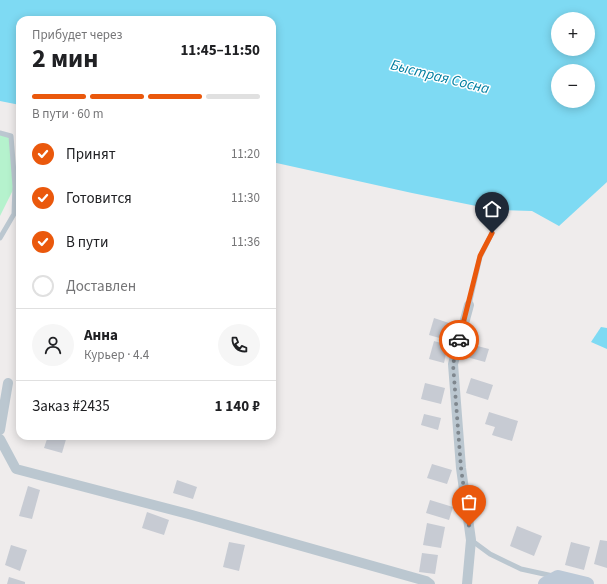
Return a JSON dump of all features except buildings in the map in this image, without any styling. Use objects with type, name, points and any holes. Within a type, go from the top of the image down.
[{"type":"street","points":[[467,584],[471,540],[461,468],[453,364],[469,305]]},
{"type":"street","points":[[0,430],[8,383]]},
{"type":"street","points":[[0,438],[16,469],[192,515],[426,581],[430,584]]},
{"type":"street","points":[[545,584],[558,577],[587,584]]},
{"type":"lane","points":[[0,133],[11,136],[15,186],[14,214],[0,238]]},
{"type":"lane","points":[[469,305],[480,256],[492,233]]},
{"type":"lane","points":[[471,540],[490,554],[521,569],[558,577]]},
{"type":"green space","points":[[0,133],[11,136],[15,186],[0,216]]},
{"type":"water","name":"Быстрая Сосна","points":[[0,0],[607,0],[607,182],[559,226],[532,211],[496,210],[276,163],[276,16],[16,16],[16,104],[0,101]]},
{"type":"water","points":[[601,327],[607,328],[607,349],[591,342]]},
{"type":"way so far","points":[[459,340],[453,364],[461,468],[469,526]]},
{"type":"route","points":[[459,340],[469,305],[480,256],[492,233]]}]
